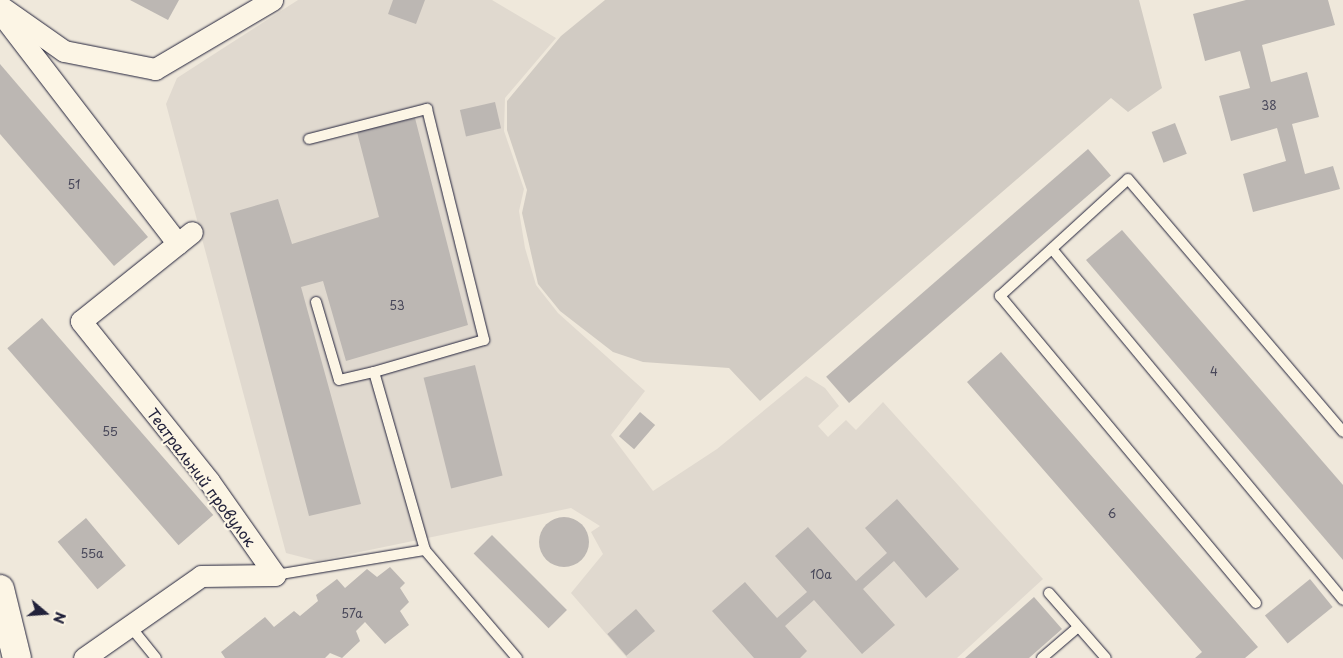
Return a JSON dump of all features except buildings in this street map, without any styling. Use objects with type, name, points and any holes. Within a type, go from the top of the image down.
[{"type":"highway","points":[[0,590],[17,658]]},
{"type":"street","points":[[0,6],[64,51],[155,69],[272,0]]},
{"type":"street","name":"Театральний провулок","points":[[0,12],[185,238],[81,321],[209,481],[275,575]]},
{"type":"street","points":[[84,658],[201,576],[275,575]]},
{"type":"lane","points":[[309,139],[427,108],[484,340],[340,380],[316,302]]},
{"type":"lane","points":[[1256,603],[1000,296],[1128,179],[1343,432]]},
{"type":"lane","points":[[1052,249],[1343,600]]},
{"type":"lane","points":[[374,372],[426,550],[517,658]]},
{"type":"lane","points":[[275,575],[426,550]]},
{"type":"lane","points":[[1049,593],[1077,628],[1106,658]]},
{"type":"lane","points":[[130,626],[156,658]]},
{"type":"lane","points":[[1042,658],[1077,628]]},
{"type":"shaded area","points":[[298,0],[492,0],[556,38],[505,98],[504,131],[524,189],[519,211],[525,248],[536,285],[558,313],[645,391],[611,435],[653,491],[717,449],[806,376],[825,388],[839,406],[818,426],[828,437],[846,420],[856,430],[883,402],[1043,579],[957,658],[627,658],[571,593],[603,554],[591,532],[600,526],[571,508],[317,561],[286,553],[166,104],[177,78]]},
{"type":"shaded area","points":[[605,0],[1139,0],[1162,88],[1128,112],[1111,98],[760,401],[729,368],[643,362],[613,352],[560,311],[538,284],[522,213],[527,190],[507,130],[507,101],[561,36]]}]
